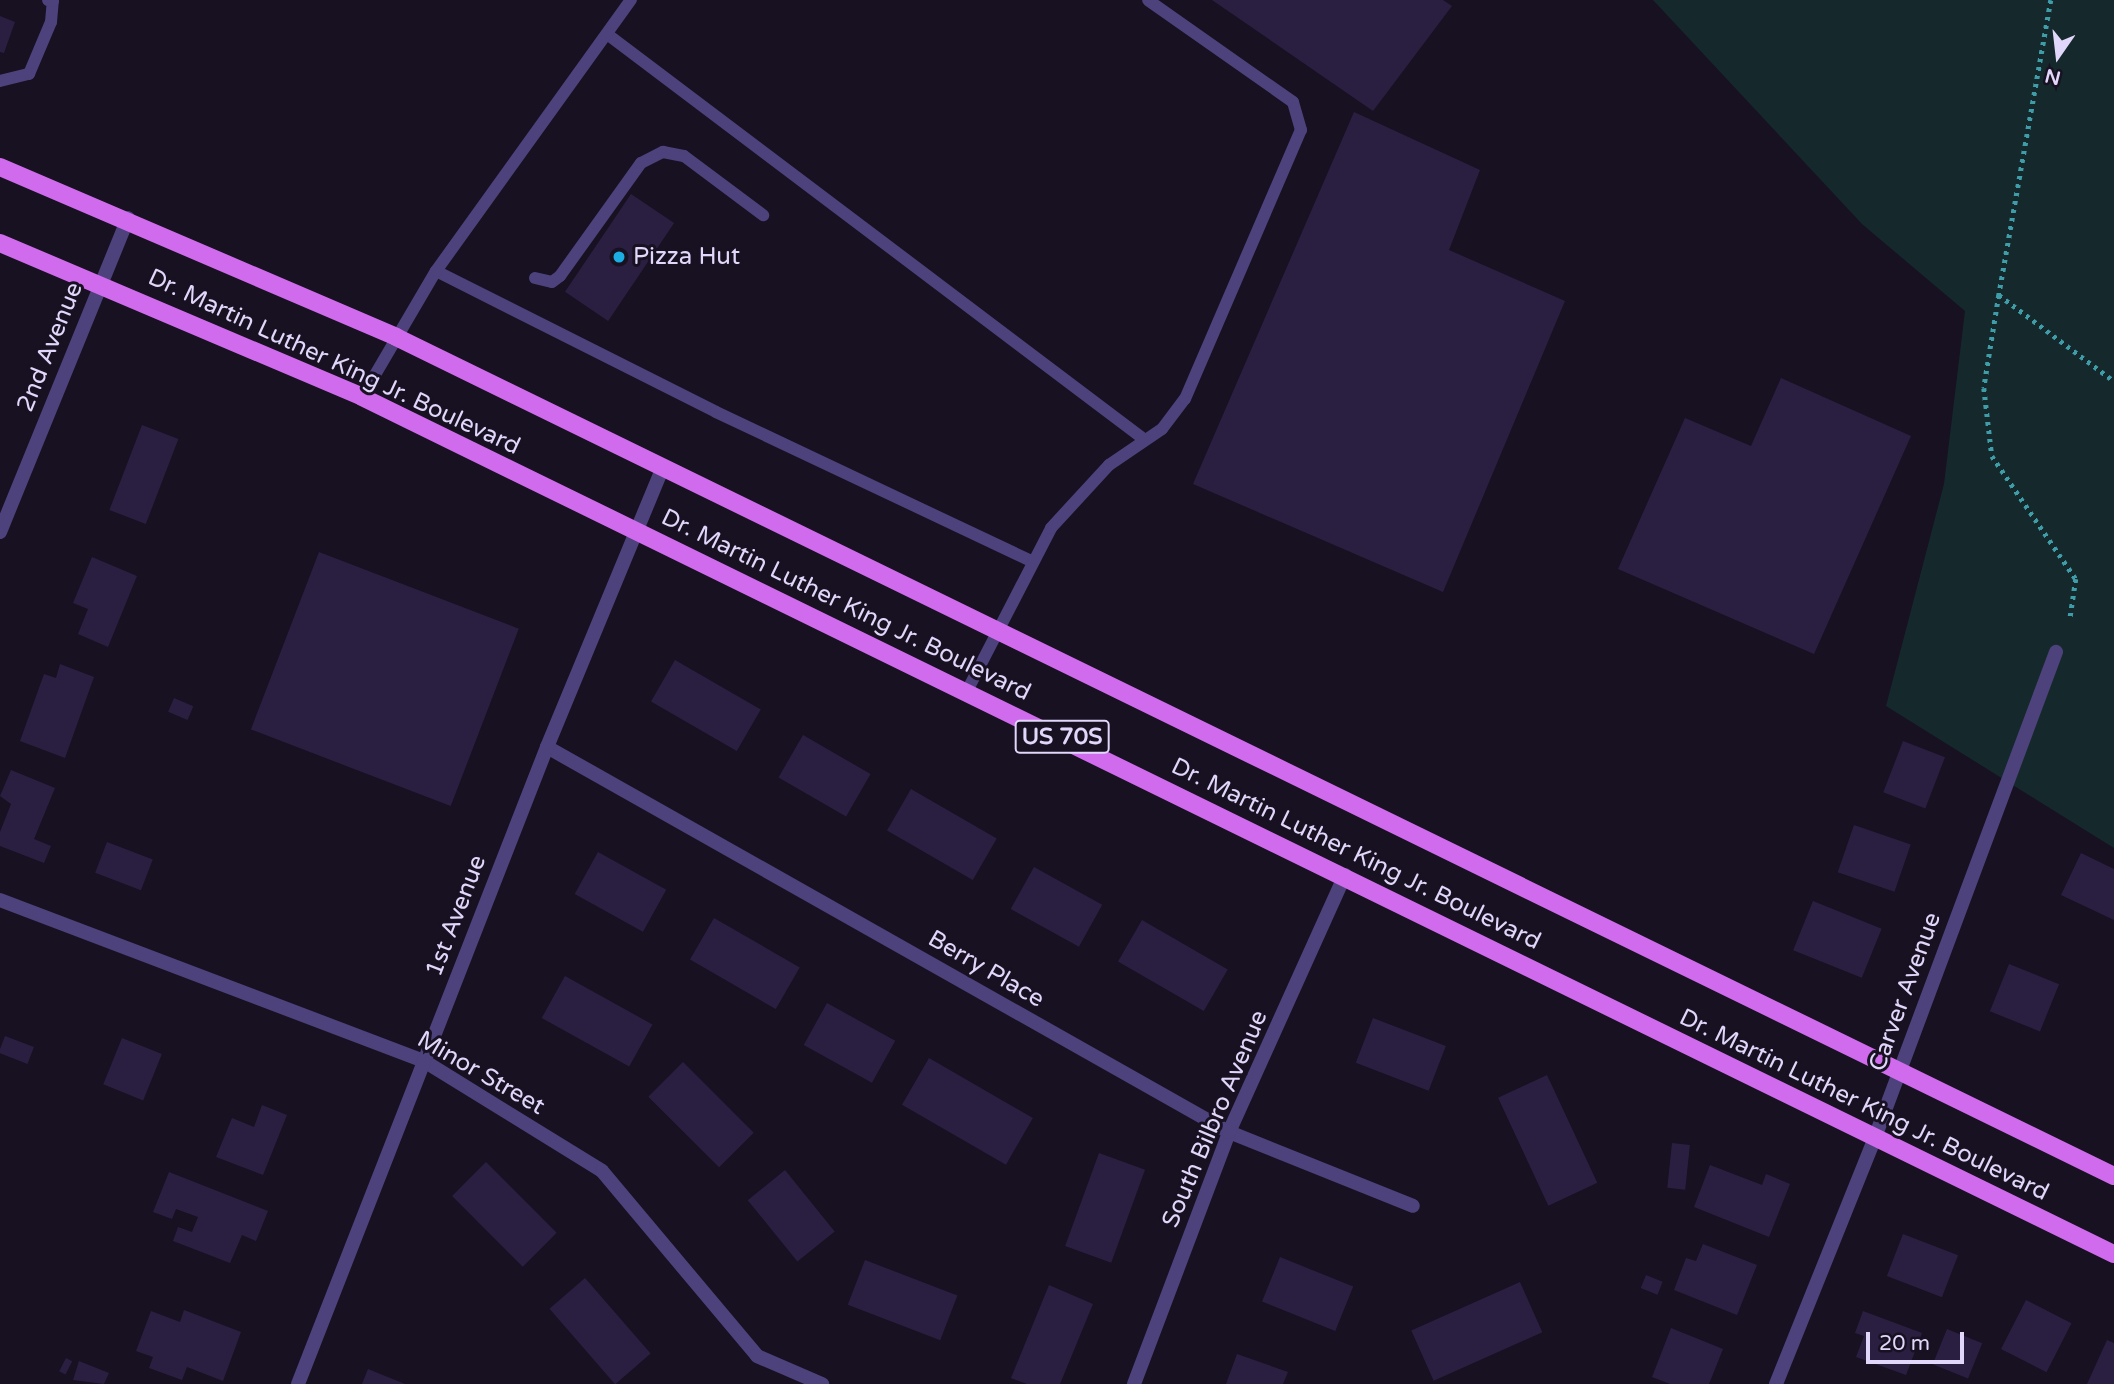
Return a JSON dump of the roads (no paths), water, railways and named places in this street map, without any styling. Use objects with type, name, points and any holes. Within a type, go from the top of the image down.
[{"type":"main road","name":"Dr. Martin Luther King Jr. Boulevard","points":[[0,167],[128,218],[396,337],[2114,1176]]},
{"type":"main road","name":"Dr. Martin Luther King Jr. Boulevard","points":[[0,243],[101,283],[362,397],[1345,875],[1874,1140],[2114,1254]]},
{"type":"street","name":"2nd Avenue","points":[[0,532],[128,218]]},
{"type":"street","name":"1st Avenue","points":[[298,1384],[547,747],[663,467]]},
{"type":"street","name":"Carver Avenue","points":[[1776,1384],[1874,1140],[2056,652]]},
{"type":"street","name":"Berry Place","points":[[547,747],[1229,1132],[1413,1206]]},
{"type":"street","name":"South Bilbro Avenue","points":[[1134,1384],[1229,1132],[1345,875]]},
{"type":"street","name":"Minor Street","points":[[0,900],[424,1061],[602,1171],[757,1356],[822,1384]]},
{"type":"lane","points":[[0,81],[29,74],[51,22],[52,2],[48,0]]},
{"type":"lane","points":[[362,397],[436,271],[631,0]]},
{"type":"lane","points":[[967,691],[996,629],[1051,528],[1109,465],[1162,429],[1185,399],[1301,130],[1293,102],[1148,0]]},
{"type":"lane","points":[[607,34],[1145,440]]},
{"type":"lane","points":[[535,278],[552,282],[560,275],[641,163],[663,152],[684,156],[763,215]]},
{"type":"lane","points":[[436,271],[716,412],[1032,562]]},
{"type":"place","name":"Pizza Hut","points":[[619,257]]}]
